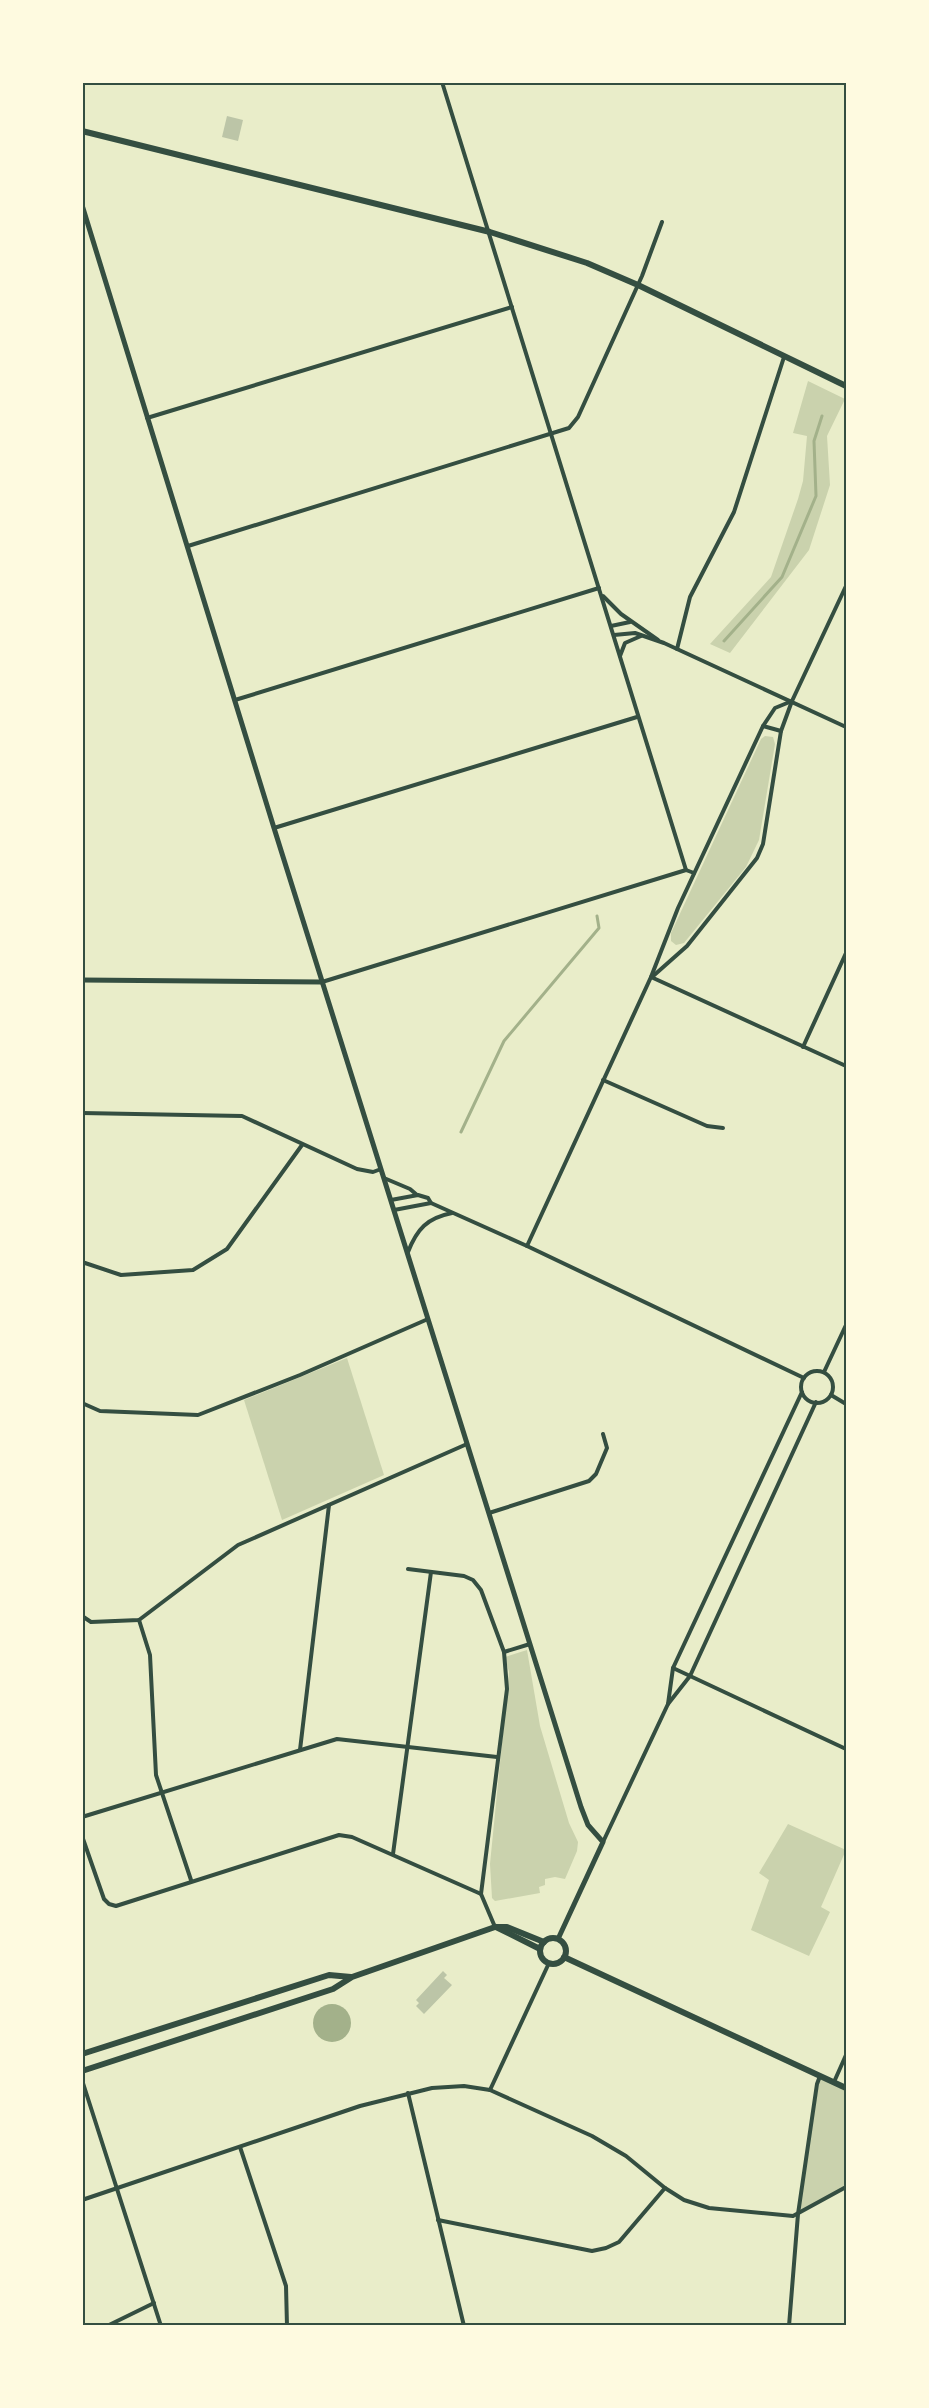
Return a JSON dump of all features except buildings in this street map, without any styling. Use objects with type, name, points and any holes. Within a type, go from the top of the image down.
[{"type":"main road","points":[[82,131],[489,232],[586,263],[638,285],[846,386]]},
{"type":"main road","points":[[82,2071],[333,1989],[352,1977],[495,1927],[507,1927],[542,1945]]},
{"type":"main road","points":[[550,1938],[558,1939],[566,1949],[564,1957],[558,1963],[549,1963],[543,1959],[542,1945],[550,1938]]},
{"type":"main road","points":[[564,1957],[846,2088]]},
{"type":"main road","points":[[82,2054],[329,1975],[352,1977]]},
{"type":"street","points":[[442,82],[686,870]]},
{"type":"street","points":[[82,205],[274,828],[584,1817],[603,1842]]},
{"type":"street","points":[[188,546],[569,428],[578,417],[638,285],[662,222]]},
{"type":"street","points":[[147,418],[513,307]]},
{"type":"street","points":[[677,649],[690,597],[734,512],[784,357]]},
{"type":"street","points":[[651,977],[687,946],[757,858],[763,844],[782,731],[792,701],[846,586]]},
{"type":"street","points":[[235,700],[599,588]]},
{"type":"street","points":[[601,593],[613,608],[664,643]]},
{"type":"street","points":[[611,626],[623,622],[633,623]]},
{"type":"street","points":[[614,635],[629,633],[664,643],[846,727]]},
{"type":"street","points":[[620,658],[625,643],[642,636]]},
{"type":"street","points":[[527,1246],[651,977],[694,873],[763,726],[775,708],[792,701]]},
{"type":"street","points":[[274,828],[637,717]]},
{"type":"street","points":[[763,726],[782,731]]},
{"type":"street","points":[[82,980],[322,982],[686,870],[694,873]]},
{"type":"street","points":[[803,1047],[846,953]]},
{"type":"street","points":[[651,977],[846,1066]]},
{"type":"street","points":[[603,1080],[707,1126],[723,1128]]},
{"type":"street","points":[[82,1113],[235,1115],[247,1118],[360,1170],[373,1172],[381,1169]]},
{"type":"street","points":[[82,1262],[121,1275],[193,1270],[227,1249],[302,1145]]},
{"type":"street","points":[[384,1178],[410,1188],[418,1196]]},
{"type":"street","points":[[391,1200],[418,1196],[428,1198],[431,1203]]},
{"type":"street","points":[[394,1210],[431,1203],[527,1246],[804,1378]]},
{"type":"street","points":[[408,1252],[422,1226],[431,1219],[452,1212]]},
{"type":"street","points":[[82,1403],[100,1411],[198,1415],[300,1375],[428,1319]]},
{"type":"street","points":[[824,1372],[846,1325]]},
{"type":"street","points":[[668,1704],[673,1668],[802,1392],[804,1378],[816,1371],[824,1372],[832,1382],[831,1395],[826,1400],[816,1402],[808,1399],[802,1392]]},
{"type":"street","points":[[831,1395],[846,1404]]},
{"type":"street","points":[[558,1939],[668,1704],[690,1676],[816,1402]]},
{"type":"street","points":[[489,1513],[589,1481],[596,1474],[607,1448],[603,1434]]},
{"type":"street","points":[[83,1620],[91,1622],[139,1620],[238,1545],[467,1444]]},
{"type":"street","points":[[300,1750],[329,1505]]},
{"type":"street","points":[[408,1569],[464,1576],[473,1580],[481,1590],[504,1652],[507,1689],[481,1894],[495,1927]]},
{"type":"street","points":[[393,1854],[430,1572]]},
{"type":"street","points":[[139,1620],[150,1655],[156,1775],[191,1881]]},
{"type":"street","points":[[504,1652],[530,1644]]},
{"type":"street","points":[[673,1668],[846,1749]]},
{"type":"street","points":[[82,1817],[337,1739],[497,1757]]},
{"type":"street","points":[[82,1836],[104,1899],[109,1905],[116,1906],[339,1835],[352,1837],[393,1854],[481,1894]]},
{"type":"street","points":[[490,2090],[549,1963]]},
{"type":"street","points":[[834,2082],[846,2055]]},
{"type":"street","points":[[789,2325],[798,2214],[820,2076]]},
{"type":"street","points":[[82,2080],[161,2325]]},
{"type":"street","points":[[82,2200],[360,2106],[432,2088],[464,2086],[490,2090],[592,2136],[626,2156],[665,2188],[684,2200],[709,2208],[793,2216],[846,2187]]},
{"type":"street","points":[[408,2093],[464,2325]]},
{"type":"street","points":[[240,2147],[286,2286],[287,2325]]},
{"type":"street","points":[[438,2220],[592,2251],[619,2242],[665,2188]]},
{"type":"street","points":[[107,2325],[154,2303]]},
{"type":"shaded area","points":[[808,381],[845,399],[827,436],[830,485],[809,550],[730,653],[710,644],[771,577],[798,499],[803,481],[807,436],[793,433]]},
{"type":"shaded area","points":[[765,736],[773,737],[775,744],[759,840],[746,867],[684,943],[676,945],[671,941],[671,933],[761,739]]},
{"type":"shaded area","points":[[347,1358],[384,1475],[282,1520],[244,1400]]},
{"type":"shaded area","points":[[527,1650],[540,1726],[569,1823],[578,1842],[577,1851],[565,1879],[555,1877],[545,1879],[545,1885],[539,1887],[540,1893],[495,1901],[492,1898],[490,1864],[509,1672],[505,1657]]},
{"type":"shaded area","points":[[788,1824],[846,1850],[821,1907],[830,1912],[809,1956],[751,1930],[769,1880],[759,1873]]},
{"type":"shaded area","points":[[332,2004],[346,2009],[351,2023],[346,2037],[332,2042],[318,2037],[313,2023],[318,2009]]},
{"type":"shaded area","points":[[820,2076],[846,2088],[846,2187],[798,2214]]},
{"type":"waterway","points":[[724,641],[782,577],[816,496],[814,441],[822,416]]},
{"type":"waterway","points":[[461,1132],[504,1041],[599,928],[597,916]]}]
